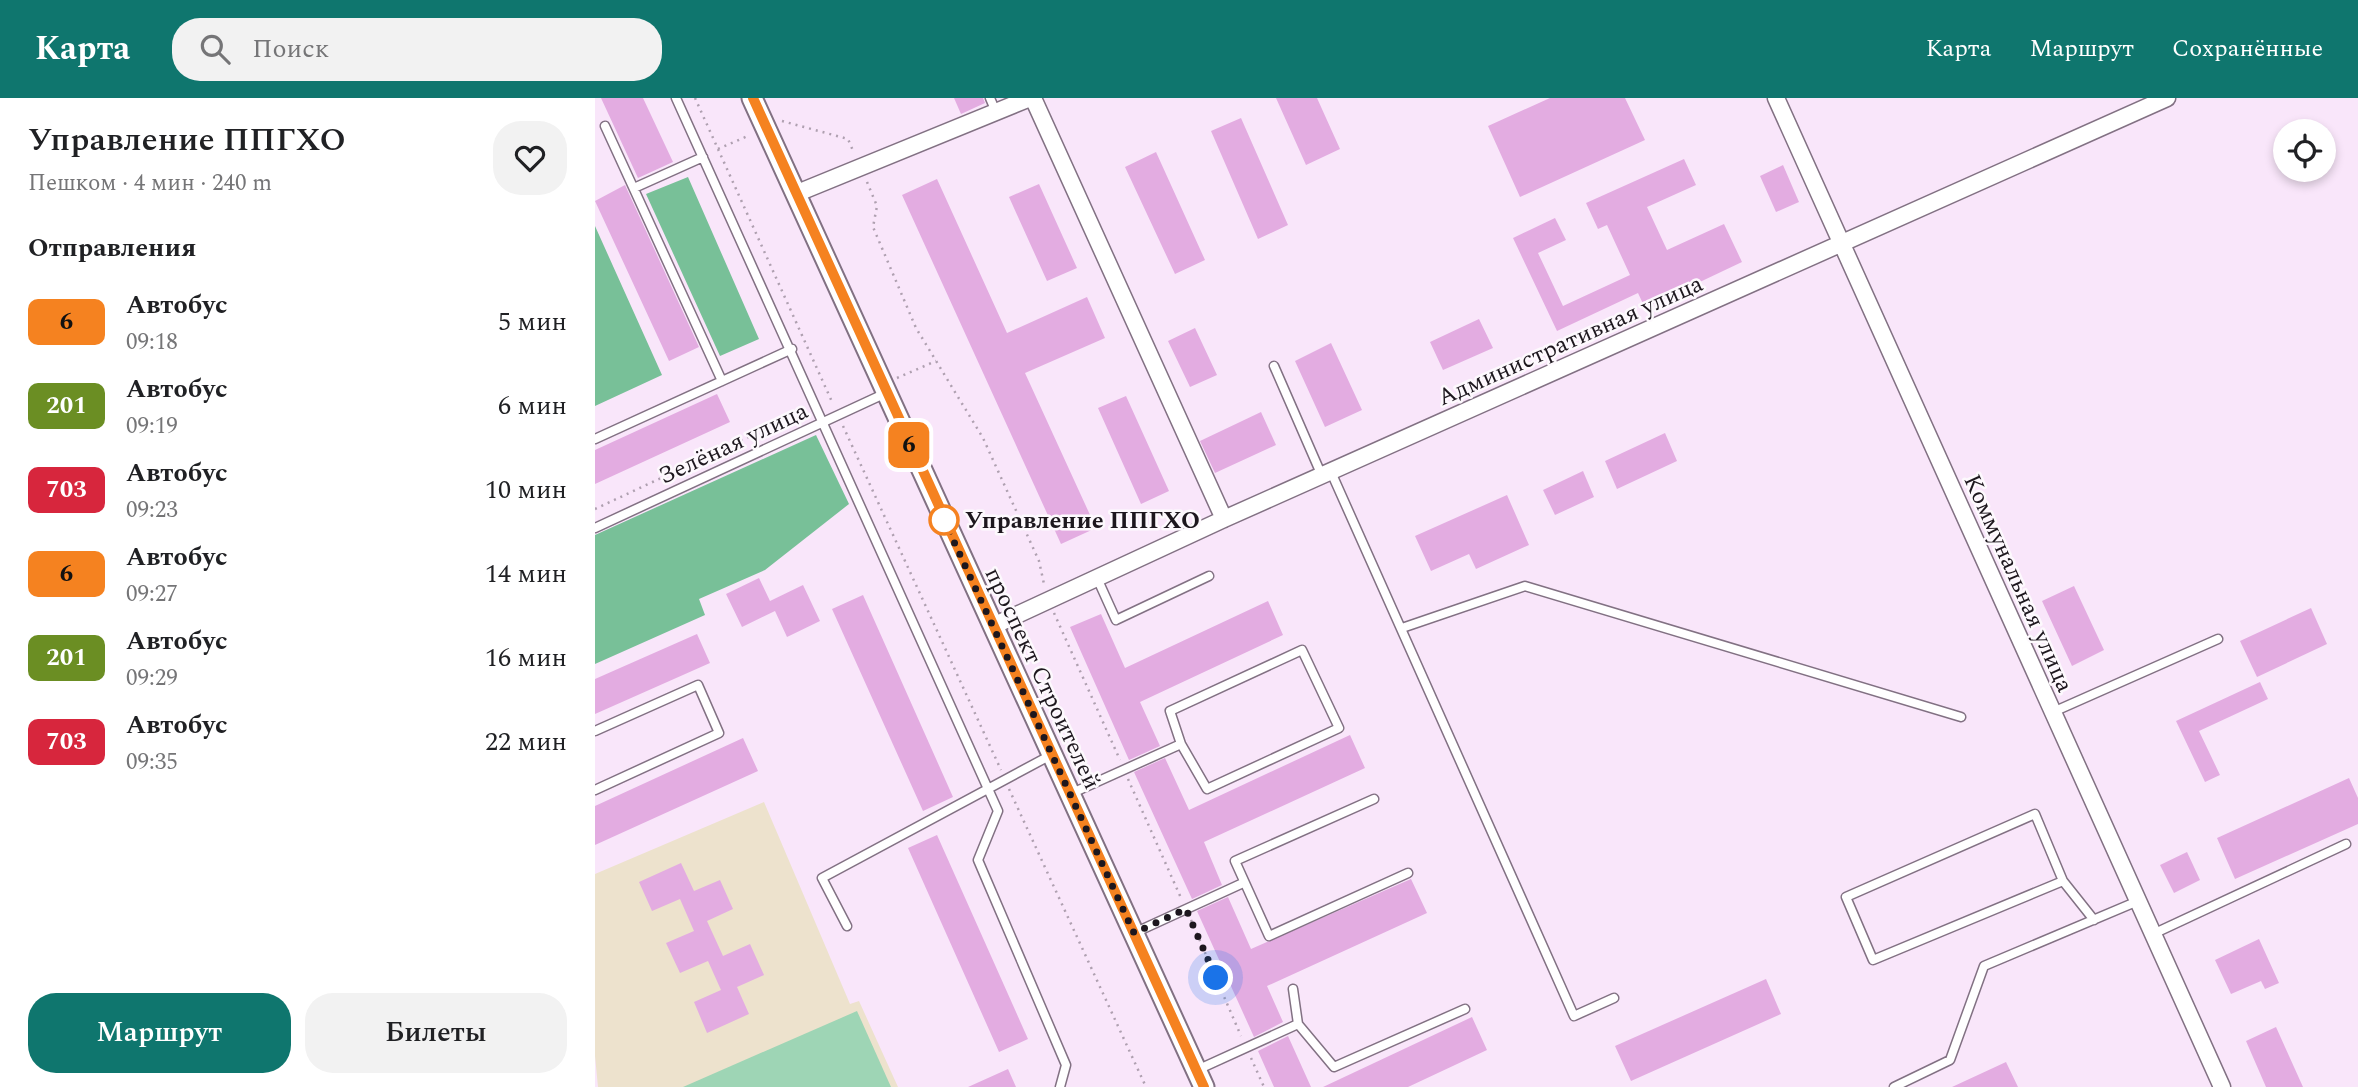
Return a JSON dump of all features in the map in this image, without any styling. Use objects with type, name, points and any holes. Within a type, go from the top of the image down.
[{"type":"street","name":"проспект Строителей","points":[[753,98],[1200,1078]]},
{"type":"street","points":[[795,194],[861,168],[993,105],[1032,98],[1223,519]]},
{"type":"street","name":"Коммунальная улица","points":[[1776,98],[2222,1087]]},
{"type":"street","name":"Административная улица","points":[[993,626],[1223,519],[2167,98]]},
{"type":"lane","points":[[676,98],[792,349],[998,811],[978,860],[1066,1065],[1061,1087]]},
{"type":"lane","points":[[605,126],[722,381]]},
{"type":"lane","points":[[634,188],[703,157]]},
{"type":"lane","points":[[595,439],[792,349]]},
{"type":"lane","points":[[1274,366],[1402,628],[1574,1016],[1614,998]]},
{"type":"lane","name":"Зелёная улица","points":[[595,528],[886,393]]},
{"type":"lane","points":[[1097,578],[1117,620],[1209,576]]},
{"type":"lane","points":[[1402,628],[1525,586],[1961,717]]},
{"type":"lane","points":[[2053,712],[2218,639]]},
{"type":"lane","points":[[1302,650],[1339,728],[1207,789],[1181,744],[1170,711],[1302,650]]},
{"type":"lane","points":[[595,731],[698,685],[719,733],[595,790]]},
{"type":"lane","points":[[1070,794],[1181,744]]},
{"type":"lane","points":[[847,926],[823,878],[987,787],[1051,755]]},
{"type":"lane","points":[[1374,799],[1235,861],[1243,883],[1269,936],[1408,873]]},
{"type":"lane","points":[[2063,881],[1873,960],[1846,897],[2035,814],[2063,881],[2094,920]]},
{"type":"lane","points":[[2153,934],[2346,844]]},
{"type":"lane","points":[[1134,933],[1243,883]]},
{"type":"lane","points":[[1894,1087],[1950,1059],[1984,967],[2138,901]]},
{"type":"lane","points":[[1293,989],[1298,1024],[1334,1067],[1465,1009]]},
{"type":"lane","points":[[1200,1078],[1246,1047],[1298,1024]]},
{"type":"path","points":[[695,98],[1146,1087]]},
{"type":"path","points":[[718,149],[782,121],[848,139],[877,206],[873,227],[916,328],[983,438],[1039,561],[1048,601],[1264,1087]]},
{"type":"path","points":[[595,509],[816,406]]},
{"type":"shaded area","points":[[764,802],[850,1004],[859,1001],[898,1087],[598,1087],[595,1056],[595,874]]},
{"type":"green space","points":[[688,177],[759,339],[720,356],[646,194]]},
{"type":"green space","points":[[595,226],[662,375],[595,406]]},
{"type":"green space","points":[[816,435],[849,504],[765,570],[699,599],[705,615],[595,664],[595,535]]},
{"type":"green space","points":[[857,1011],[891,1087],[683,1087]]},
{"type":"building","points":[[601,98],[643,98],[673,162],[638,178]]},
{"type":"building","points":[[954,98],[983,98],[985,103],[961,114]]},
{"type":"building","points":[[1276,98],[1317,98],[1340,149],[1306,165]]},
{"type":"building","points":[[1550,98],[1625,98],[1645,140],[1520,197],[1488,126]]},
{"type":"building","points":[[1241,118],[1288,225],[1258,239],[1211,131]]},
{"type":"building","points":[[1156,152],[1205,260],[1175,274],[1125,167]]},
{"type":"building","points":[[1684,159],[1696,185],[1647,207],[1667,250],[1724,224],[1742,262],[1645,308],[1638,293],[1557,331],[1513,238],[1555,218],[1566,240],[1538,253],[1563,306],[1630,275],[1607,225],[1598,229],[1586,203]]},
{"type":"building","points":[[1783,165],[1799,202],[1776,212],[1760,176]]},
{"type":"building","name":"Управление ППГХО","points":[[937,179],[1007,333],[1087,297],[1105,338],[1025,373],[1096,528],[1061,544],[902,195]]},
{"type":"building","points":[[1039,184],[1077,268],[1047,281],[1009,197]]},
{"type":"building","points":[[625,185],[699,347],[669,361],[595,201]]},
{"type":"building","points":[[1479,319],[1493,348],[1443,370],[1430,342]]},
{"type":"building","points":[[1195,328],[1217,375],[1190,387],[1168,341]]},
{"type":"building","points":[[1331,343],[1362,410],[1325,427],[1295,361]]},
{"type":"building","points":[[717,394],[730,422],[595,484],[595,450]]},
{"type":"building","points":[[1126,396],[1169,491],[1141,504],[1098,408]]},
{"type":"building","points":[[1261,412],[1276,445],[1215,473],[1200,441]]},
{"type":"building","points":[[1665,433],[1677,461],[1617,489],[1605,461]]},
{"type":"building","points":[[1583,471],[1594,497],[1555,515],[1543,490]]},
{"type":"building","points":[[1507,495],[1529,545],[1476,569],[1469,554],[1431,571],[1415,536]]},
{"type":"building","points":[[759,578],[770,601],[803,585],[820,621],[787,637],[775,611],[742,627],[726,594]]},
{"type":"building","points":[[2074,586],[2104,650],[2072,666],[2042,601]]},
{"type":"building","points":[[863,595],[953,797],[923,811],[832,609]]},
{"type":"building","points":[[1268,601],[1283,635],[1140,702],[1160,746],[1129,760],[1070,627],[1101,614],[1125,668]]},
{"type":"building","points":[[2311,608],[2327,644],[2257,677],[2240,641]]},
{"type":"building","points":[[697,634],[710,663],[595,714],[595,679]]},
{"type":"building","points":[[2260,682],[2268,699],[2199,731],[2220,775],[2205,782],[2176,721]]},
{"type":"building","points":[[1350,735],[1365,768],[1204,842],[1222,885],[1192,899],[1134,772],[1165,758],[1189,810]]},
{"type":"building","points":[[743,738],[758,771],[595,845],[595,806]]},
{"type":"building","points":[[2349,778],[2358,798],[2358,824],[2235,879],[2217,838]]},
{"type":"building","points":[[937,835],[1028,1039],[999,1052],[908,848]]},
{"type":"building","points":[[2187,852],[2200,880],[2174,893],[2160,865]]},
{"type":"building","points":[[681,863],[694,891],[720,880],[733,909],[707,921],[723,956],[750,944],[764,975],[737,987],[749,1014],[707,1033],[694,1002],[721,990],[708,961],[680,973],[666,943],[694,931],[680,899],[652,911],[639,882]]},
{"type":"building","points":[[1411,879],[1427,913],[1267,986],[1283,1022],[1254,1037],[1197,911],[1228,897],[1251,949]]},
{"type":"building","points":[[2259,939],[2279,983],[2265,989],[2261,981],[2231,994],[2215,960]]},
{"type":"building","points":[[1766,979],[1781,1014],[1631,1081],[1615,1046]]},
{"type":"building","points":[[1472,1017],[1487,1050],[1408,1087],[1323,1087]]},
{"type":"building","points":[[2276,1027],[2303,1087],[2266,1087],[2246,1041]]},
{"type":"building","points":[[1288,1036],[1311,1087],[1274,1087],[1258,1051]]},
{"type":"building","points":[[2006,1062],[2018,1087],[1952,1087]]},
{"type":"building","points":[[1008,1069],[1016,1087],[968,1087]]},
{"type":"bus line","name":"6","points":[[753,98],[1204,1087]]},
{"type":"place","name":"Управление ППГХО","points":[[944,520]]},
{"type":"route","points":[[944,520],[1134,933],[1186,909],[1216,978]]}]
